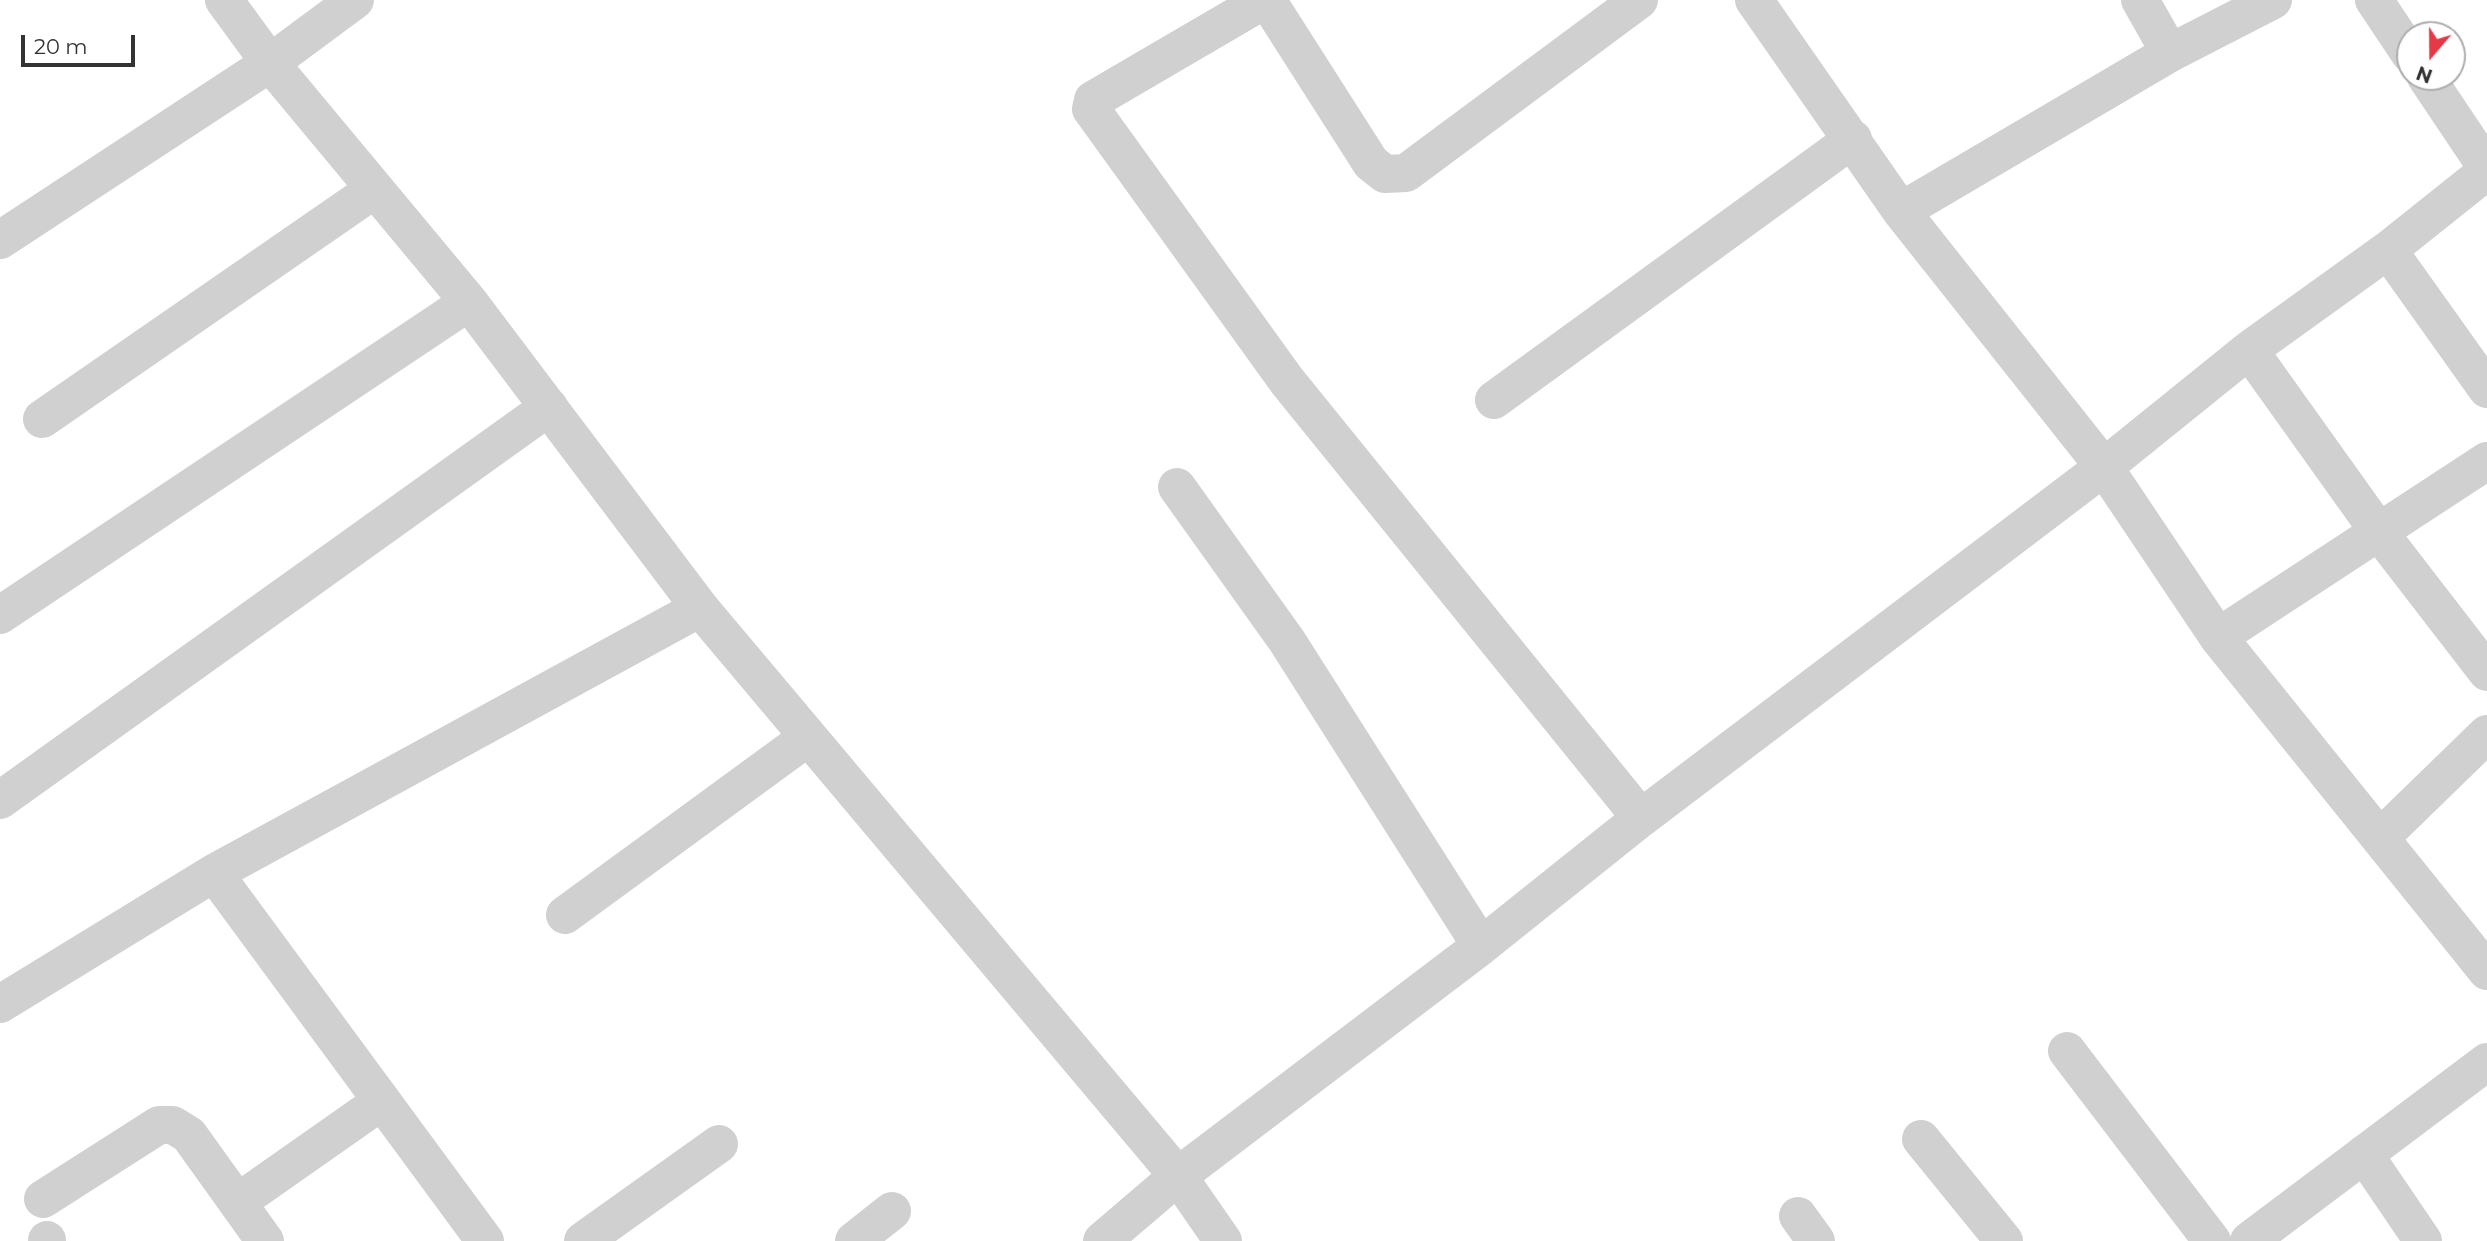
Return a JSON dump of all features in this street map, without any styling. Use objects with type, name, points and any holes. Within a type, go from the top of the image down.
[{"type":"street","points":[[224,0],[270,63],[469,302],[701,608],[807,738],[1178,1176],[1223,1241]]},
{"type":"street","points":[[0,240],[270,63],[355,0]]},
{"type":"street","points":[[1639,0],[1406,173],[1385,174],[1371,163],[1266,0],[1093,100],[1091,109],[1287,381],[1641,818]]},
{"type":"street","points":[[1754,0],[1901,211],[2104,467],[2218,636],[2487,971]]},
{"type":"street","points":[[2140,0],[2170,53]]},
{"type":"street","points":[[1901,211],[2170,53],[2273,0]]},
{"type":"street","points":[[2374,0],[2396,33]]},
{"type":"street","points":[[1102,1241],[1178,1176],[1481,946],[1641,818],[2104,467],[2249,350],[2388,250],[2487,170],[2435,91]]},
{"type":"street","points":[[1494,400],[1853,139]]},
{"type":"street","points":[[42,419],[375,189]]},
{"type":"street","points":[[2388,250],[2487,389]]},
{"type":"street","points":[[0,615],[469,302]]},
{"type":"street","points":[[2249,350],[2379,531],[2487,672]]},
{"type":"street","points":[[0,800],[549,407]]},
{"type":"street","points":[[2218,636],[2487,461]]},
{"type":"street","points":[[1177,487],[1287,641],[1481,946]]},
{"type":"street","points":[[0,1004],[214,873],[701,608]]},
{"type":"street","points":[[2381,837],[2487,734]]},
{"type":"street","points":[[565,915],[807,738]]},
{"type":"street","points":[[214,873],[485,1241]]},
{"type":"street","points":[[2067,1051],[2212,1241]]},
{"type":"street","points":[[2249,1241],[2487,1062]]},
{"type":"street","points":[[237,1202],[383,1101]]},
{"type":"street","points":[[43,1199],[159,1125],[173,1125],[189,1135],[265,1241]]},
{"type":"street","points":[[1921,1139],[2004,1241]]},
{"type":"street","points":[[583,1241],[719,1144]]},
{"type":"street","points":[[2364,1154],[2423,1241]]},
{"type":"street","points":[[854,1241],[892,1211]]}]
